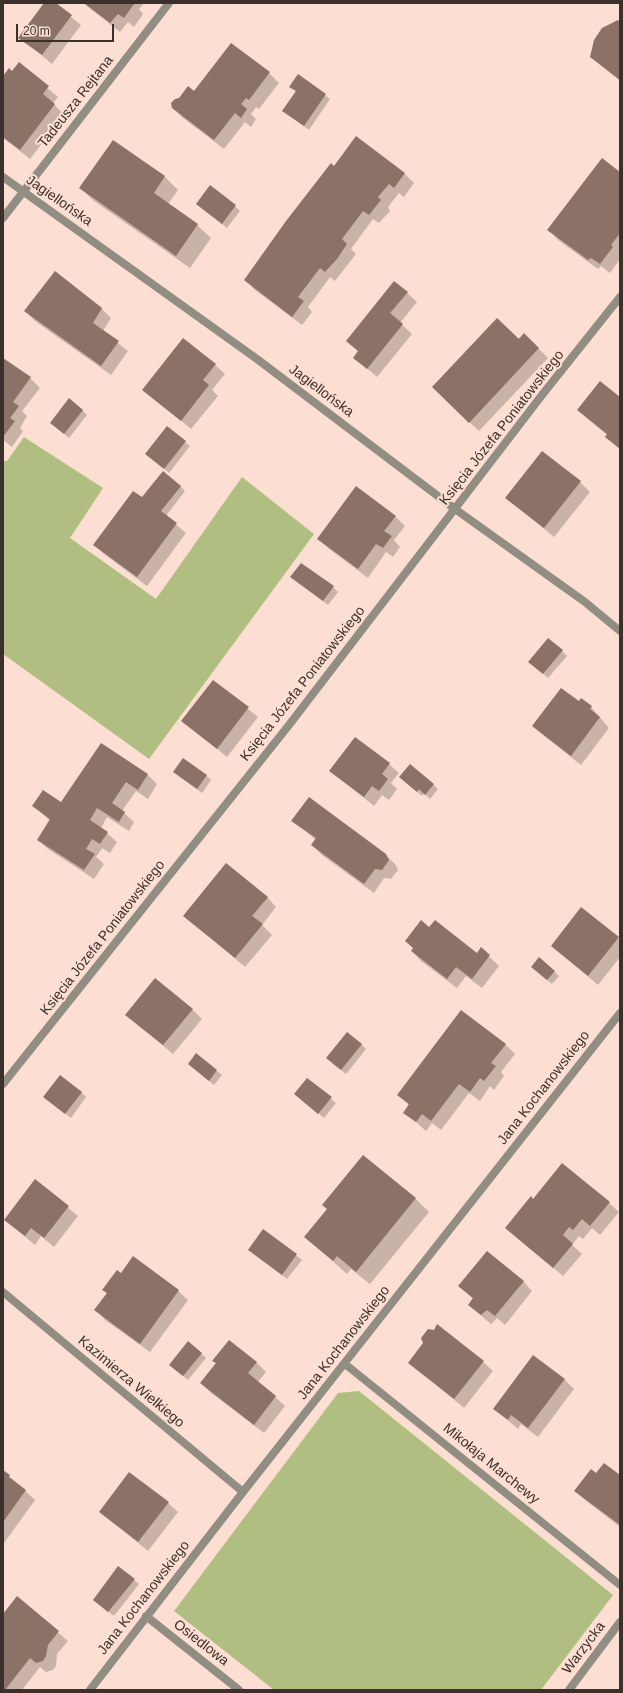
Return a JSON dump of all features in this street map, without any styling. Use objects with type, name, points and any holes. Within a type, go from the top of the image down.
[{"type":"street","name":"Tadeusza Rejtana","points":[[3,218],[169,3]]},
{"type":"street","name":"Jagiellońska","points":[[3,177],[232,340],[455,509],[585,602],[620,631]]},
{"type":"street","name":"Księcia Józefa Poniatowskiego","points":[[3,1084],[289,725],[620,297]]},
{"type":"street","name":"Jana Kochanowskiego","points":[[90,1690],[243,1492],[620,1013]]},
{"type":"street","name":"Kazimierza Wielkiego","points":[[3,1292],[243,1492]]},
{"type":"street","name":"Mikołaja Marchewy","points":[[345,1364],[620,1586]]},
{"type":"street","name":"Osiedlowa","points":[[146,1616],[239,1690]]},
{"type":"street","name":"Warzycka","points":[[569,1690],[620,1622]]},
{"type":"green space","points":[[24,437],[103,488],[70,538],[156,599],[242,477],[314,534],[149,759],[3,654],[3,461],[7,461]]},
{"type":"green space","points":[[359,1391],[613,1595],[541,1690],[274,1690],[174,1611],[338,1393]]},
{"type":"building","points":[[44,3],[56,3],[72,15],[42,55],[18,38]]},
{"type":"building","points":[[84,3],[134,4],[124,18],[118,14],[110,23]]},
{"type":"building","points":[[618,20],[620,22],[620,80],[590,57],[594,40],[602,28]]},
{"type":"building","points":[[231,43],[270,72],[249,100],[246,98],[241,104],[247,109],[241,118],[235,113],[214,140],[172,108],[171,103],[175,99],[179,98],[188,86],[194,91]]},
{"type":"building","points":[[19,62],[49,86],[43,94],[55,104],[20,150],[3,137],[3,76],[9,68],[12,71]]},
{"type":"building","points":[[298,74],[326,94],[304,126],[282,111],[296,91],[289,87]]},
{"type":"building","points":[[356,136],[405,173],[394,188],[389,184],[378,197],[381,200],[369,215],[363,211],[342,239],[347,244],[337,259],[325,272],[320,268],[298,297],[304,301],[292,317],[244,280],[286,221],[331,163],[334,166]]},
{"type":"building","points":[[113,140],[165,176],[154,193],[198,224],[176,256],[79,188]]},
{"type":"building","points":[[602,158],[620,172],[620,233],[611,245],[613,247],[600,264],[591,258],[588,260],[547,230]]},
{"type":"building","points":[[210,185],[236,205],[222,224],[196,204]]},
{"type":"building","points":[[55,271],[102,308],[93,323],[119,341],[101,366],[24,311]]},
{"type":"building","points":[[394,281],[408,292],[390,313],[403,324],[367,369],[353,358],[358,351],[346,341]]},
{"type":"building","points":[[497,318],[519,339],[524,333],[539,348],[469,423],[432,387]]},
{"type":"building","points":[[183,338],[216,364],[203,380],[209,385],[181,421],[142,390]]},
{"type":"building","points":[[3,358],[31,377],[13,402],[19,406],[10,418],[15,421],[3,437]]},
{"type":"building","points":[[600,381],[620,397],[620,449],[605,437],[607,434],[577,410]]},
{"type":"building","points":[[69,398],[83,410],[64,434],[50,423]]},
{"type":"building","points":[[167,426],[186,441],[164,469],[145,454]]},
{"type":"building","points":[[542,451],[581,481],[544,528],[505,498]]},
{"type":"building","points":[[163,471],[181,486],[161,511],[177,523],[137,577],[93,545],[133,491],[142,497]]},
{"type":"building","points":[[356,486],[396,516],[384,531],[392,536],[383,548],[376,544],[358,569],[317,539]]},
{"type":"building","points":[[301,563],[334,586],[323,601],[290,577]]},
{"type":"building","points":[[548,638],[563,650],[543,674],[528,662]]},
{"type":"building","points":[[213,680],[249,707],[217,749],[181,721]]},
{"type":"building","points":[[561,688],[579,701],[581,698],[592,706],[590,709],[600,717],[571,756],[532,726]]},
{"type":"building","points":[[355,737],[390,763],[382,774],[388,779],[379,791],[372,786],[364,797],[329,771]]},
{"type":"building","points":[[101,743],[148,774],[138,790],[126,782],[112,803],[125,812],[119,822],[97,808],[90,820],[108,832],[100,844],[92,839],[86,849],[95,854],[84,870],[37,840],[50,819],[32,806],[43,790],[61,802]]},
{"type":"building","points":[[183,758],[207,775],[197,789],[173,772]]},
{"type":"building","points":[[410,764],[434,784],[425,795],[419,789],[417,792],[399,777]]},
{"type":"building","points":[[309,797],[386,854],[389,860],[382,870],[375,869],[364,884],[311,845],[316,838],[291,821]]},
{"type":"building","points":[[226,863],[268,897],[252,916],[263,924],[235,958],[183,916]]},
{"type":"building","points":[[581,907],[619,937],[588,976],[551,946]]},
{"type":"building","points":[[421,920],[429,927],[435,920],[477,953],[481,947],[490,955],[472,979],[456,967],[447,979],[411,951],[413,948],[405,941]]},
{"type":"building","points":[[539,957],[555,971],[547,980],[531,967]]},
{"type":"building","points":[[155,978],[193,1009],[163,1045],[125,1015]]},
{"type":"building","points":[[461,1010],[506,1044],[491,1063],[496,1066],[484,1081],[480,1078],[470,1092],[459,1084],[431,1121],[422,1114],[416,1122],[403,1113],[409,1104],[397,1095]]},
{"type":"building","points":[[347,1032],[362,1044],[341,1070],[326,1058]]},
{"type":"building","points":[[196,1053],[217,1070],[209,1081],[188,1064]]},
{"type":"building","points":[[60,1075],[82,1092],[65,1114],[43,1097]]},
{"type":"building","points":[[307,1078],[332,1097],[318,1114],[294,1094]]},
{"type":"building","points":[[363,1155],[416,1198],[356,1272],[337,1256],[333,1261],[304,1237],[327,1209],[322,1205]]},
{"type":"building","points":[[562,1163],[610,1202],[590,1226],[582,1219],[573,1230],[569,1227],[563,1235],[573,1244],[553,1268],[505,1228],[531,1196],[533,1199]]},
{"type":"building","points":[[35,1179],[69,1206],[44,1238],[31,1228],[25,1236],[4,1220]]},
{"type":"building","points":[[263,1229],[297,1254],[282,1275],[248,1250]]},
{"type":"building","points":[[487,1251],[524,1281],[495,1316],[487,1310],[481,1315],[468,1305],[473,1298],[458,1286]]},
{"type":"building","points":[[133,1256],[179,1290],[140,1344],[94,1310],[107,1293],[102,1290],[117,1270],[121,1273]]},
{"type":"building","points":[[437,1324],[484,1361],[454,1399],[408,1363],[423,1343],[421,1338],[428,1329],[434,1330]]},
{"type":"building","points":[[229,1340],[257,1362],[248,1373],[276,1396],[254,1425],[200,1383],[216,1363],[212,1361]]},
{"type":"building","points":[[188,1341],[202,1353],[183,1376],[169,1365]]},
{"type":"building","points":[[533,1355],[565,1379],[528,1428],[511,1415],[508,1420],[493,1409]]},
{"type":"building","points":[[604,1463],[620,1475],[620,1525],[574,1491],[591,1469],[596,1473]]},
{"type":"building","points":[[3,1470],[10,1475],[9,1477],[26,1490],[3,1522]]},
{"type":"building","points":[[129,1472],[169,1502],[138,1542],[99,1512]]},
{"type":"building","points":[[118,1566],[135,1579],[108,1612],[93,1600]]},
{"type":"building","points":[[17,1596],[59,1631],[48,1645],[46,1656],[43,1661],[36,1663],[30,1658],[5,1690],[3,1690],[3,1614]]}]
